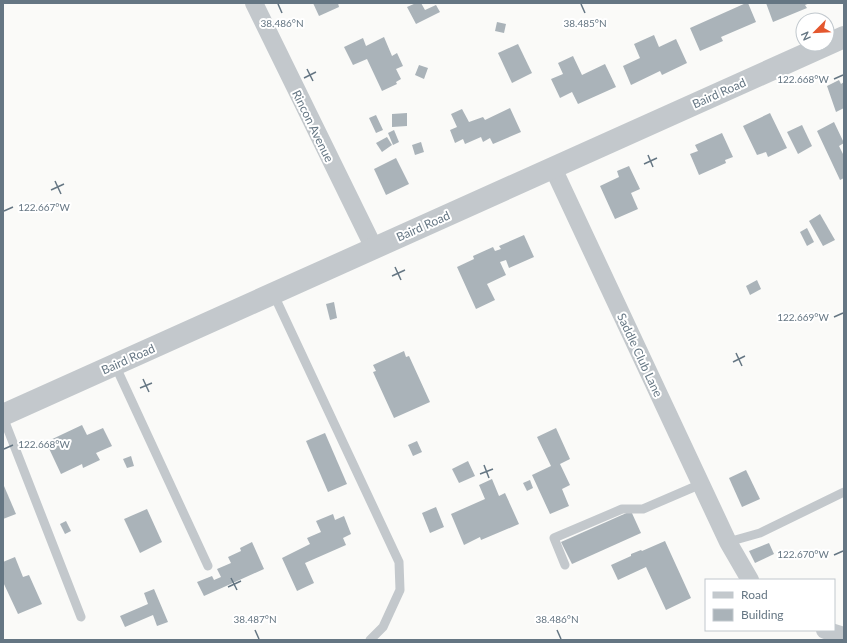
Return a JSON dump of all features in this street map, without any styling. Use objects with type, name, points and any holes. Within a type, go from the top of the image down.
[{"type":"street","name":"Rincon Avenue","points":[[254,3],[374,248]]},
{"type":"street","name":"Baird Road","points":[[3,416],[273,293],[844,37]]},
{"type":"street","name":"Saddle Club Lane","points":[[552,168],[728,542],[749,579]]},
{"type":"street","points":[[828,631],[844,636]]},
{"type":"lane","points":[[273,293],[399,562],[400,590],[383,627],[370,640]]},
{"type":"lane","points":[[115,365],[208,566]]},
{"type":"lane","points":[[3,416],[81,616]]},
{"type":"lane","points":[[565,565],[554,538],[622,509],[643,509],[701,484]]},
{"type":"lane","points":[[728,542],[760,533],[844,492]]},
{"type":"building","points":[[313,3],[338,3],[339,7],[319,16]]},
{"type":"building","points":[[416,3],[421,3],[425,10],[436,5],[440,12],[416,24],[407,7]]},
{"type":"building","points":[[748,3],[756,22],[721,37],[723,41],[700,51],[690,28]]},
{"type":"building","points":[[766,3],[810,3],[805,5],[807,8],[773,22]]},
{"type":"building","points":[[497,22],[506,24],[504,33],[495,31]]},
{"type":"building","points":[[654,35],[659,47],[676,39],[687,63],[662,75],[660,71],[631,85],[623,66],[640,58],[634,44]]},
{"type":"building","points":[[384,37],[392,56],[397,53],[403,66],[396,69],[401,79],[396,82],[397,84],[382,91],[367,59],[353,65],[344,47],[363,38],[366,46]]},
{"type":"building","points":[[518,44],[532,73],[512,83],[498,53]]},
{"type":"building","points":[[573,56],[582,75],[605,64],[616,87],[578,104],[572,92],[560,98],[551,79],[563,74],[558,63]]},
{"type":"building","points":[[419,65],[428,68],[424,79],[415,75]]},
{"type":"building","points":[[839,80],[841,84],[844,82],[844,108],[836,112],[827,86]]},
{"type":"building","points":[[510,108],[521,132],[493,144],[490,138],[483,142],[481,137],[465,144],[463,139],[455,143],[450,130],[457,127],[451,114],[462,109],[469,122],[483,117],[485,120]]},
{"type":"building","points":[[407,113],[407,126],[392,127],[392,114]]},
{"type":"building","points":[[770,113],[787,148],[768,157],[766,152],[757,155],[743,126]]},
{"type":"building","points":[[376,115],[383,130],[376,133],[369,118]]},
{"type":"building","points":[[834,122],[844,143],[839,146],[844,156],[844,178],[840,180],[817,131]]},
{"type":"building","points":[[802,125],[812,146],[798,154],[787,132]]},
{"type":"building","points":[[394,130],[399,142],[393,145],[388,133]]},
{"type":"building","points":[[722,133],[733,157],[725,160],[726,163],[699,175],[690,154],[698,151],[695,145]]},
{"type":"building","points":[[387,137],[392,145],[382,152],[376,143]]},
{"type":"building","points":[[421,142],[424,152],[415,155],[412,145]]},
{"type":"building","points":[[396,158],[409,184],[386,195],[374,169]]},
{"type":"building","points":[[629,166],[640,189],[631,193],[638,209],[615,219],[600,186],[619,177],[617,171]]},
{"type":"building","points":[[820,214],[835,240],[823,246],[809,221]]},
{"type":"building","points":[[807,228],[814,242],[807,246],[800,232]]},
{"type":"building","points":[[524,235],[534,257],[509,268],[506,260],[500,262],[506,275],[487,284],[495,300],[476,309],[457,267],[474,259],[473,256],[493,247],[495,251],[501,249],[499,246]]},
{"type":"building","points":[[757,280],[761,289],[750,295],[746,286]]},
{"type":"building","points":[[334,302],[337,318],[330,320],[326,304]]},
{"type":"building","points":[[404,351],[406,357],[409,356],[430,402],[394,418],[373,372],[376,371],[373,365]]},
{"type":"building","points":[[82,425],[87,435],[103,428],[112,446],[96,453],[100,460],[83,468],[82,464],[61,474],[46,442]]},
{"type":"building","points":[[556,428],[570,459],[560,464],[570,485],[562,489],[569,506],[550,514],[532,475],[551,466],[537,437]]},
{"type":"building","points":[[325,433],[347,484],[328,492],[306,441]]},
{"type":"building","points":[[417,441],[422,452],[413,456],[408,445]]},
{"type":"building","points":[[131,456],[134,466],[127,468],[123,459]]},
{"type":"building","points":[[468,461],[475,476],[459,483],[452,469]]},
{"type":"building","points":[[746,470],[760,499],[742,507],[729,478]]},
{"type":"building","points":[[492,479],[499,496],[505,493],[519,524],[481,540],[480,537],[464,545],[451,514],[485,499],[479,485]]},
{"type":"building","points":[[530,480],[533,488],[527,491],[523,483]]},
{"type":"building","points":[[4,486],[16,514],[3,519],[3,487]]},
{"type":"building","points":[[436,507],[444,527],[430,533],[422,513]]},
{"type":"building","points":[[147,509],[162,542],[140,553],[124,519]]},
{"type":"building","points":[[631,511],[641,533],[572,564],[561,542]]},
{"type":"building","points":[[333,514],[335,520],[344,516],[351,534],[343,538],[346,545],[305,563],[314,583],[297,591],[282,558],[310,544],[307,538],[321,532],[316,521]]},
{"type":"building","points":[[66,521],[71,531],[65,534],[60,524]]},
{"type":"building","points":[[665,541],[691,598],[666,610],[646,567],[618,580],[611,565],[631,556],[631,554]]},
{"type":"building","points":[[252,542],[264,569],[204,596],[197,582],[212,576],[214,580],[221,577],[217,569],[231,563],[228,557],[241,551],[240,548]]},
{"type":"building","points":[[769,543],[774,554],[755,563],[749,551]]},
{"type":"building","points":[[15,557],[23,577],[29,575],[42,604],[18,614],[3,582],[3,562]]},
{"type":"building","points":[[154,589],[168,622],[157,626],[153,615],[125,627],[120,616],[148,604],[144,593]]}]
